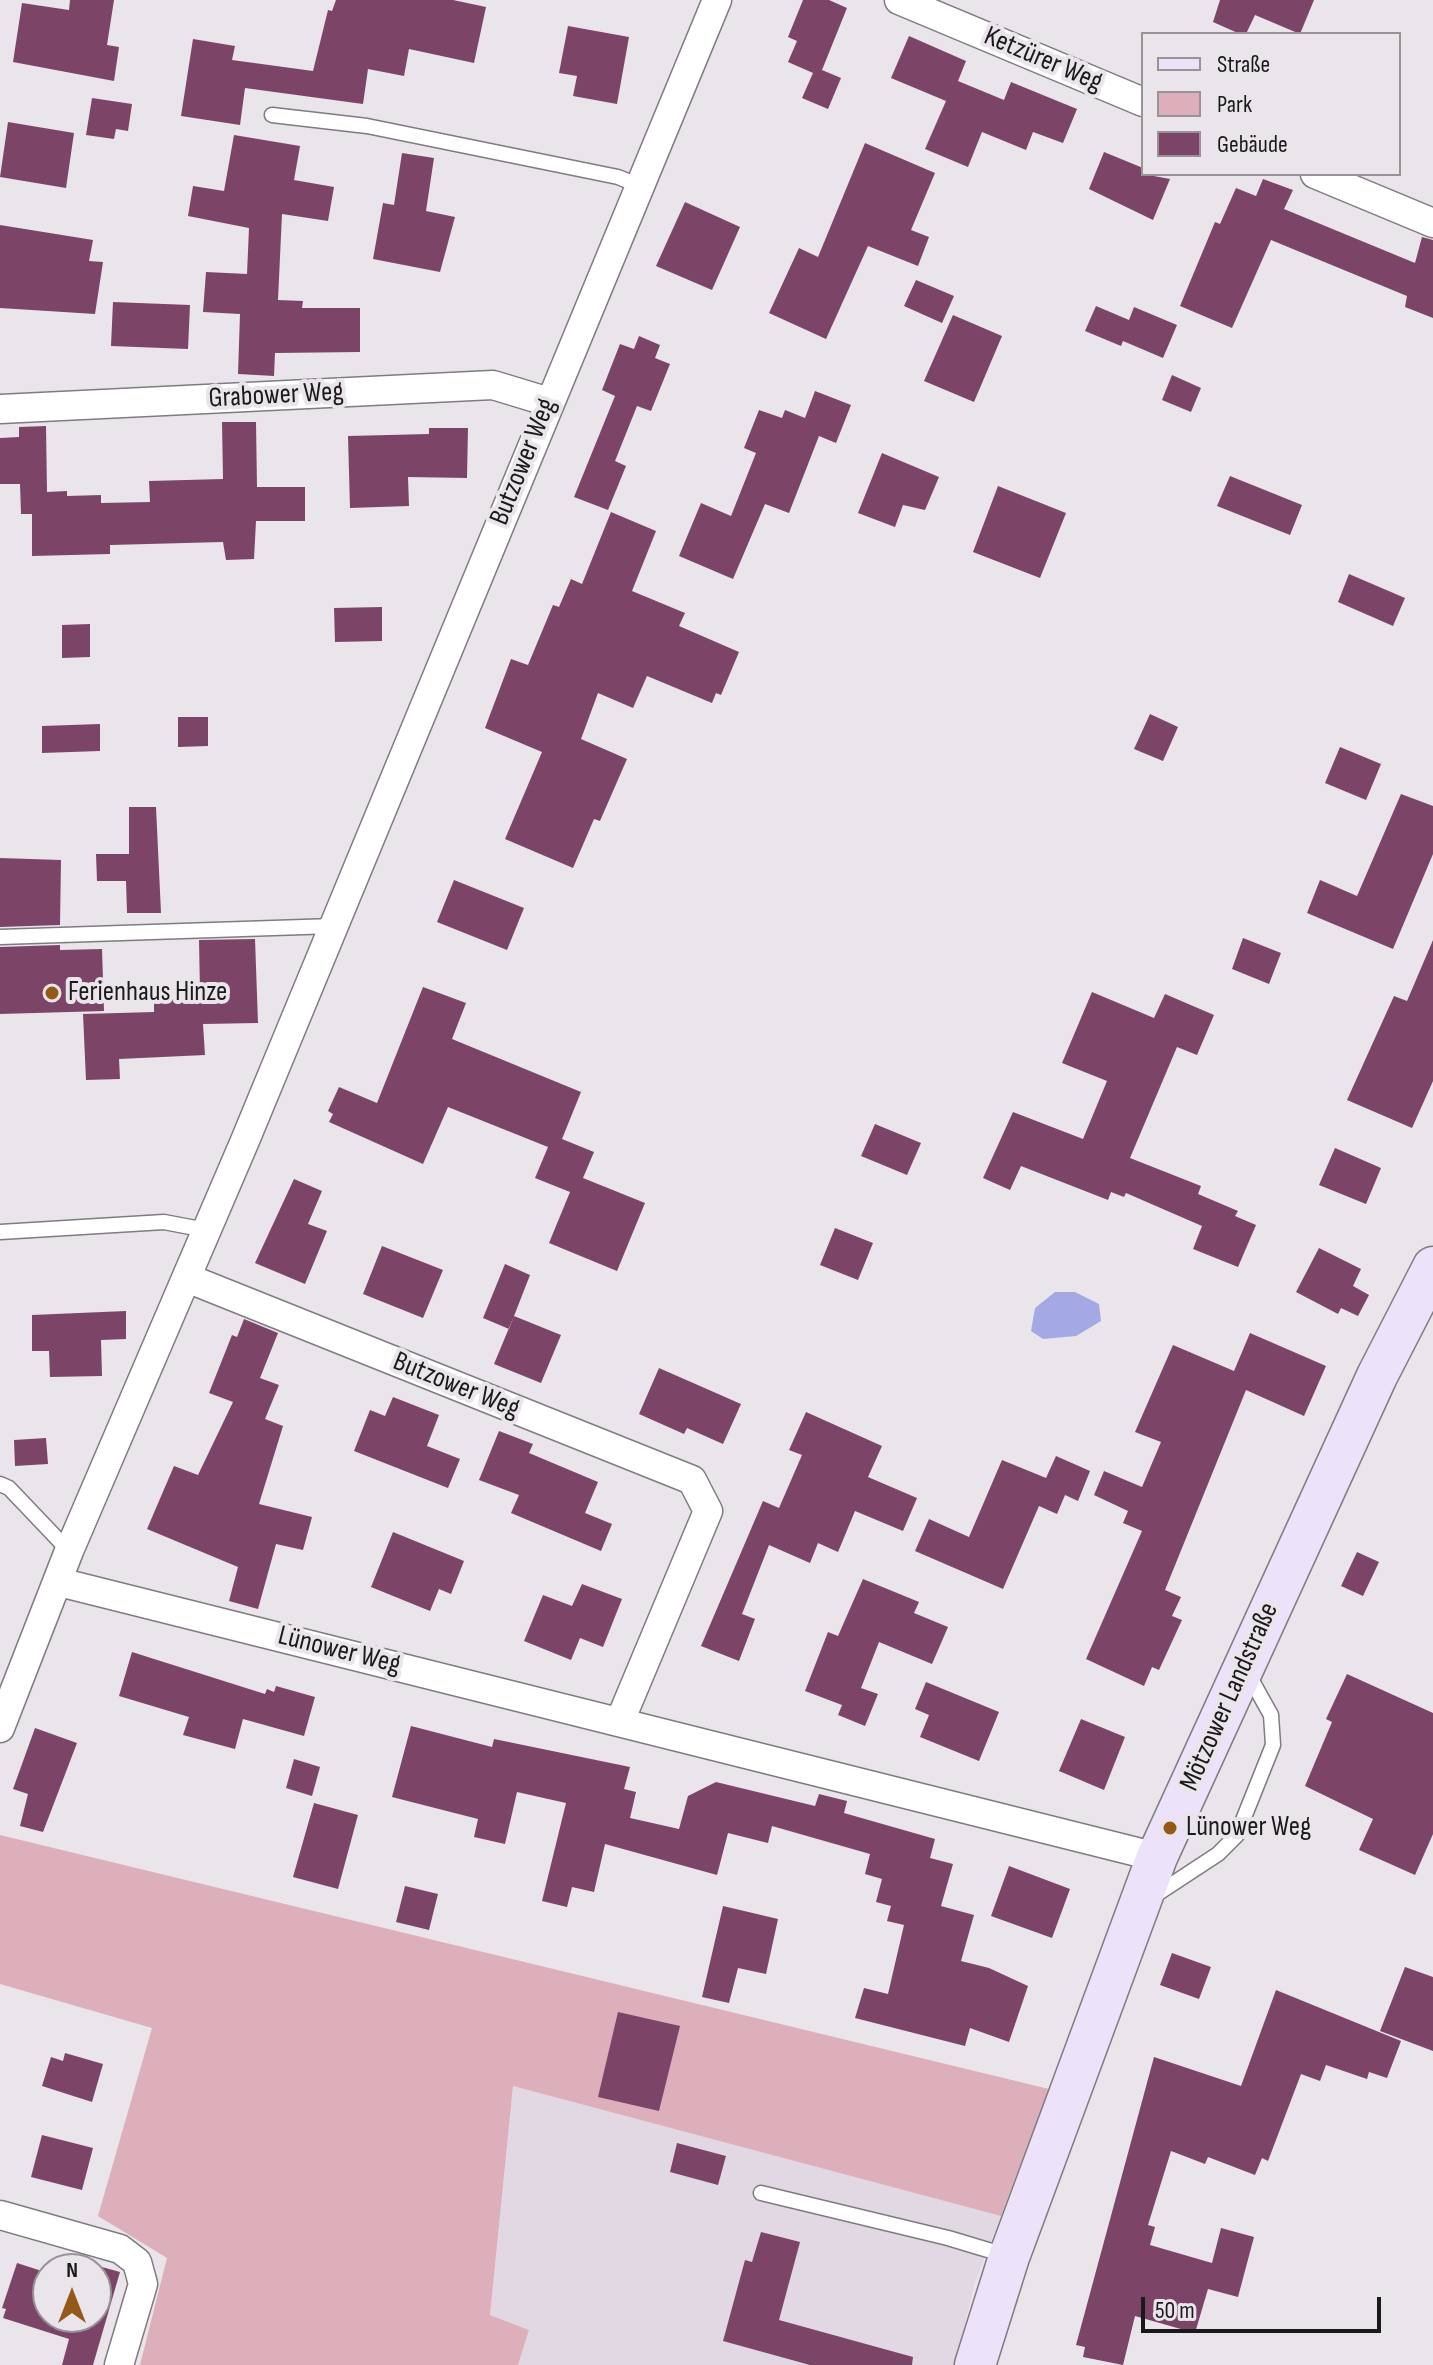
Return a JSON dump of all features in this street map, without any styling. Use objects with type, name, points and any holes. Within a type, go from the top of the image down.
[{"type":"main road","name":"Mötzower Landstraße","points":[[975,2365],[1009,2257],[1157,1857],[1377,1376],[1433,1267]]},
{"type":"street","name":"Butzower Weg","points":[[0,1728],[69,1551],[187,1278],[717,0]]},
{"type":"street","name":"Ketzürer Weg","points":[[899,0],[1141,101]]},
{"type":"street","points":[[1320,176],[1433,223]]},
{"type":"street","name":"Grabower Weg","points":[[0,409],[493,385],[549,402]]},
{"type":"street","name":"Butzower Weg","points":[[187,1278],[692,1480],[708,1511],[620,1721]]},
{"type":"street","name":"Lünower Weg","points":[[59,1582],[1157,1857]]},
{"type":"street","points":[[0,2215],[120,2249],[137,2262],[143,2284],[119,2365]]},
{"type":"lane","points":[[272,115],[367,126],[618,177],[640,186]]},
{"type":"lane","points":[[0,937],[334,926]]},
{"type":"lane","points":[[0,1232],[164,1222],[206,1230]]},
{"type":"lane","points":[[0,1484],[9,1488],[69,1551]]},
{"type":"lane","points":[[1138,1907],[1218,1854],[1237,1835],[1273,1745],[1271,1715],[1244,1666]]},
{"type":"lane","points":[[761,2193],[948,2238],[1009,2257]]},
{"type":"shaded area","points":[[513,2086],[1001,2216],[975,2282],[955,2365],[518,2365],[529,2330],[490,2315]]},
{"type":"green space","points":[[0,1835],[1049,2089],[1001,2216],[513,2086],[490,2315],[529,2330],[518,2365],[140,2365],[167,2258],[98,2216],[152,2028],[0,1984]]},
{"type":"water","points":[[1055,1292],[1075,1292],[1099,1304],[1101,1321],[1076,1336],[1043,1339],[1031,1331],[1035,1308]]},
{"type":"building","points":[[70,0],[114,0],[107,45],[119,47],[114,81],[13,62],[22,3],[69,10]]},
{"type":"building","points":[[336,0],[453,0],[486,7],[474,63],[409,49],[404,76],[368,69],[363,104],[245,88],[240,125],[181,116],[193,39],[235,46],[232,60],[313,71],[328,10],[332,11]]},
{"type":"building","points":[[803,0],[829,0],[847,8],[822,70],[841,78],[828,109],[802,98],[813,73],[788,62],[797,41],[788,37]]},
{"type":"building","points":[[1220,0],[1314,0],[1301,32],[1255,15],[1247,32],[1236,32],[1213,22]]},
{"type":"building","points":[[568,26],[629,37],[617,104],[573,96],[577,76],[559,73]]},
{"type":"building","points":[[909,36],[966,61],[958,81],[1004,100],[1011,82],[1077,109],[1063,143],[1033,132],[1026,150],[982,132],[968,167],[925,149],[946,101],[891,78]]},
{"type":"building","points":[[92,98],[132,104],[128,131],[116,129],[114,139],[86,135]]},
{"type":"building","points":[[8,122],[74,133],[66,188],[0,177]]},
{"type":"building","points":[[234,135],[300,146],[294,180],[334,187],[328,221],[282,214],[278,300],[303,301],[302,308],[360,308],[360,352],[275,353],[274,376],[238,374],[240,314],[203,312],[206,272],[247,274],[249,228],[188,216],[193,186],[224,191]]},
{"type":"building","points":[[865,143],[935,173],[911,230],[929,237],[918,266],[868,246],[826,339],[769,313],[799,248],[818,257]]},
{"type":"building","points":[[1104,152],[1141,167],[1141,176],[1170,179],[1153,220],[1089,189]]},
{"type":"building","points":[[402,153],[434,158],[426,211],[455,217],[440,272],[373,259],[383,203],[394,205]]},
{"type":"building","points":[[1263,179],[1293,190],[1284,209],[1415,263],[1422,237],[1433,240],[1433,318],[1405,307],[1407,296],[1271,240],[1232,328],[1180,306],[1215,222],[1220,224],[1236,188],[1256,196]]},
{"type":"building","points":[[685,202],[740,227],[712,290],[656,266]]},
{"type":"building","points":[[0,225],[93,240],[89,261],[103,262],[95,314],[0,308]]},
{"type":"building","points":[[916,280],[954,296],[942,323],[904,306]]},
{"type":"building","points":[[113,302],[190,305],[188,349],[111,346]]},
{"type":"building","points":[[1096,306],[1129,320],[1134,307],[1177,325],[1163,358],[1123,341],[1121,346],[1085,331]]},
{"type":"building","points":[[953,315],[1002,336],[974,402],[924,381]]},
{"type":"building","points":[[639,336],[660,345],[655,358],[670,364],[651,411],[637,406],[615,461],[626,466],[608,510],[574,497],[615,396],[602,390],[620,344],[634,349]]},
{"type":"building","points":[[1172,375],[1201,388],[1191,412],[1162,400]]},
{"type":"building","points":[[815,391],[851,405],[836,443],[819,436],[789,513],[765,504],[733,579],[679,556],[701,503],[731,516],[756,453],[744,448],[759,410],[782,418],[785,410],[805,418]]},
{"type":"building","points":[[222,422],[256,422],[257,487],[305,487],[305,521],[256,521],[254,559],[226,560],[223,542],[110,545],[110,554],[32,556],[32,514],[21,514],[20,484],[0,484],[0,438],[19,437],[19,427],[46,426],[47,492],[67,491],[67,496],[101,495],[101,503],[150,502],[149,481],[223,479]]},
{"type":"building","points":[[429,428],[468,428],[467,478],[408,477],[409,506],[350,508],[348,436],[429,434]]},
{"type":"building","points":[[882,453],[939,477],[925,510],[903,505],[895,527],[858,513]]},
{"type":"building","points":[[1230,476],[1302,505],[1290,535],[1217,506]]},
{"type":"building","points":[[998,486],[1066,513],[1040,578],[973,552]]},
{"type":"building","points":[[611,512],[656,531],[632,591],[685,613],[679,626],[739,652],[721,695],[716,693],[712,703],[647,676],[633,708],[598,693],[581,739],[627,759],[600,821],[594,819],[573,868],[505,839],[542,752],[485,728],[511,659],[528,665],[553,605],[559,607],[571,579],[582,584]]},
{"type":"building","points":[[1349,574],[1405,598],[1393,626],[1338,602]]},
{"type":"building","points":[[382,607],[382,641],[335,642],[334,608]]},
{"type":"building","points":[[90,624],[90,657],[62,658],[62,625]]},
{"type":"building","points":[[1150,714],[1178,727],[1163,761],[1134,749]]},
{"type":"building","points":[[178,717],[208,717],[208,746],[178,747]]},
{"type":"building","points":[[100,724],[100,751],[42,753],[42,726]]},
{"type":"building","points":[[1340,747],[1381,764],[1366,800],[1325,783]]},
{"type":"building","points":[[1401,794],[1433,806],[1433,854],[1393,949],[1307,913],[1320,880],[1357,896]]},
{"type":"building","points":[[129,807],[156,807],[161,913],[127,913],[126,881],[97,881],[96,854],[129,854]]},
{"type":"building","points":[[0,858],[61,860],[60,925],[0,927]]},
{"type":"building","points":[[454,880],[524,908],[507,950],[437,922]]},
{"type":"building","points":[[1243,938],[1281,953],[1269,984],[1232,969]]},
{"type":"building","points":[[255,939],[258,1023],[203,1024],[205,1055],[119,1059],[120,1079],[86,1080],[83,1014],[154,1012],[154,994],[200,992],[199,940]]},
{"type":"building","points":[[1433,940],[1433,1081],[1412,1128],[1347,1100],[1394,996],[1407,1001]]},
{"type":"building","name":"Ferienhaus Hinze","points":[[60,945],[60,950],[102,949],[104,1011],[0,1014],[0,947]]},
{"type":"building","points":[[423,987],[466,1003],[452,1039],[581,1092],[562,1139],[594,1152],[583,1178],[645,1203],[617,1271],[549,1243],[570,1192],[535,1178],[548,1147],[448,1107],[423,1164],[329,1122],[333,1114],[328,1111],[339,1087],[377,1103]]},
{"type":"building","points":[[1092,992],[1154,1018],[1165,994],[1214,1015],[1197,1055],[1177,1047],[1130,1158],[1201,1186],[1198,1194],[1238,1211],[1235,1216],[1256,1225],[1238,1267],[1193,1249],[1202,1226],[1126,1193],[1124,1197],[1111,1192],[1108,1200],[1021,1166],[1010,1190],[983,1178],[1013,1112],[1083,1139],[1107,1081],[1062,1063]]},
{"type":"building","points":[[875,1124],[921,1143],[907,1175],[861,1156]]},
{"type":"building","points":[[1335,1148],[1381,1168],[1366,1204],[1319,1185]]},
{"type":"building","points":[[294,1179],[322,1191],[308,1224],[327,1231],[305,1284],[255,1263]]},
{"type":"building","points":[[835,1228],[873,1243],[858,1280],[820,1265]]},
{"type":"building","points":[[382,1246],[443,1270],[423,1318],[363,1294]]},
{"type":"building","points":[[1319,1248],[1361,1269],[1353,1286],[1369,1295],[1358,1316],[1341,1308],[1338,1314],[1296,1292]]},
{"type":"building","points":[[505,1264],[530,1275],[509,1329],[483,1318]]},
{"type":"building","points":[[126,1311],[126,1339],[101,1340],[102,1376],[50,1377],[49,1351],[32,1351],[32,1315]]},
{"type":"building","points":[[514,1316],[561,1335],[541,1383],[494,1364]]},
{"type":"building","points":[[244,1319],[278,1333],[260,1378],[279,1385],[265,1419],[283,1426],[259,1504],[312,1517],[303,1550],[276,1544],[258,1609],[229,1601],[238,1567],[147,1529],[174,1466],[198,1475],[233,1402],[209,1393],[232,1335],[237,1337]]},
{"type":"building","points":[[1250,1333],[1326,1366],[1304,1416],[1246,1390],[1165,1590],[1181,1597],[1172,1616],[1182,1620],[1159,1670],[1152,1667],[1144,1686],[1086,1659],[1142,1531],[1123,1523],[1128,1511],[1094,1495],[1104,1471],[1142,1487],[1161,1442],[1135,1432],[1173,1345],[1234,1371]]},
{"type":"building","points":[[659,1368],[741,1404],[723,1444],[687,1428],[684,1434],[639,1414]]},
{"type":"building","points":[[393,1397],[439,1415],[427,1446],[460,1459],[448,1488],[354,1451],[370,1410],[385,1416]]},
{"type":"building","points":[[806,1412],[882,1446],[868,1477],[917,1498],[903,1531],[855,1511],[838,1552],[818,1543],[810,1563],[769,1545],[742,1614],[755,1619],[739,1661],[701,1646],[763,1501],[779,1508],[802,1455],[789,1450]]},
{"type":"building","points":[[499,1431],[533,1444],[529,1453],[598,1482],[585,1513],[612,1524],[601,1551],[511,1513],[519,1495],[479,1480]]},
{"type":"building","points":[[46,1438],[48,1464],[15,1466],[14,1440]]},
{"type":"building","points":[[1056,1456],[1090,1471],[1078,1501],[1065,1495],[1057,1514],[1039,1506],[1003,1589],[915,1551],[929,1519],[969,1537],[1002,1460],[1046,1478]]},
{"type":"building","points":[[393,1532],[464,1561],[451,1594],[439,1589],[430,1611],[371,1587]]},
{"type":"building","points":[[1357,1552],[1379,1562],[1363,1596],[1341,1586]]},
{"type":"building","points":[[863,1579],[919,1602],[914,1613],[948,1627],[932,1664],[879,1642],[861,1688],[878,1694],[865,1726],[838,1715],[842,1705],[805,1691],[828,1632],[838,1636]]},
{"type":"building","points":[[582,1584],[622,1599],[603,1647],[580,1638],[571,1660],[524,1641],[543,1595],[572,1606]]},
{"type":"building","points":[[132,1652],[265,1694],[267,1689],[274,1692],[276,1686],[315,1697],[304,1736],[243,1719],[235,1749],[183,1735],[189,1717],[119,1696]]},
{"type":"building","points":[[1347,1674],[1433,1713],[1433,1834],[1415,1875],[1359,1850],[1373,1819],[1305,1786],[1332,1722],[1326,1719]]},
{"type":"building","points":[[926,1682],[999,1712],[979,1761],[920,1737],[929,1715],[915,1709]]},
{"type":"building","points":[[1081,1719],[1125,1737],[1104,1790],[1059,1771]]},
{"type":"building","points":[[411,1726],[492,1747],[494,1739],[630,1767],[624,1789],[636,1792],[630,1818],[679,1829],[688,1796],[716,1782],[815,1806],[819,1794],[847,1801],[844,1813],[935,1839],[930,1858],[953,1864],[941,1906],[974,1915],[961,1961],[989,1968],[1028,1986],[1009,2042],[970,2028],[965,2046],[855,2018],[864,1988],[888,1994],[904,1925],[887,1921],[891,1906],[876,1902],[882,1879],[865,1874],[870,1854],[772,1826],[768,1843],[728,1833],[717,1875],[605,1844],[594,1892],[572,1887],[567,1907],[542,1901],[566,1803],[517,1792],[505,1844],[474,1837],[478,1819],[392,1797]]},
{"type":"building","points":[[35,1728],[77,1743],[43,1832],[20,1826],[28,1794],[13,1789]]},
{"type":"building","points":[[294,1759],[320,1767],[312,1796],[286,1788]]},
{"type":"building","points":[[314,1803],[358,1815],[338,1889],[293,1877]]},
{"type":"building","points":[[1009,1866],[1070,1889],[1052,1938],[991,1916]]},
{"type":"building","points":[[405,1886],[438,1894],[429,1930],[396,1922]]},
{"type":"building","points":[[723,1906],[778,1919],[766,1974],[738,1968],[729,2003],[702,1997]]},
{"type":"building","points":[[1172,1953],[1211,1967],[1199,1999],[1160,1985]]},
{"type":"building","points":[[1405,1967],[1433,1977],[1433,2051],[1380,2031]]},
{"type":"building","points":[[1276,1990],[1401,2041],[1387,2078],[1369,2072],[1367,2079],[1326,2065],[1320,2081],[1301,2074],[1268,2161],[1262,2158],[1255,2175],[1208,2157],[1205,2164],[1171,2151],[1148,2225],[1155,2227],[1150,2245],[1212,2263],[1221,2228],[1254,2237],[1238,2297],[1208,2289],[1195,2333],[1135,2316],[1123,2365],[1083,2357],[1085,2347],[1076,2345],[1154,2057],[1241,2086]]},
{"type":"building","points":[[618,2012],[680,2026],[659,2111],[598,2097]]},
{"type":"building","points":[[65,2053],[103,2064],[92,2102],[42,2086],[51,2057],[63,2061]]},
{"type":"building","points":[[42,2135],[93,2148],[82,2190],[31,2177]]},
{"type":"building","points":[[677,2143],[726,2156],[718,2185],[670,2172]]},
{"type":"building","points":[[761,2232],[800,2242],[779,2320],[913,2357],[912,2365],[810,2365],[723,2341],[745,2260],[752,2262]]},
{"type":"building","points":[[17,2263],[32,2268],[32,2327],[3,2318],[6,2309],[2,2308]]},
{"type":"building","points":[[112,2270],[120,2272],[112,2300]]},
{"type":"building","points":[[50,2333],[102,2333],[93,2365],[62,2365],[69,2339]]},
{"type":"place","name":"Ferienhaus Hinze","points":[[52,993]]},
{"type":"place","name":"Lünower Weg","points":[[1170,1828]]}]
